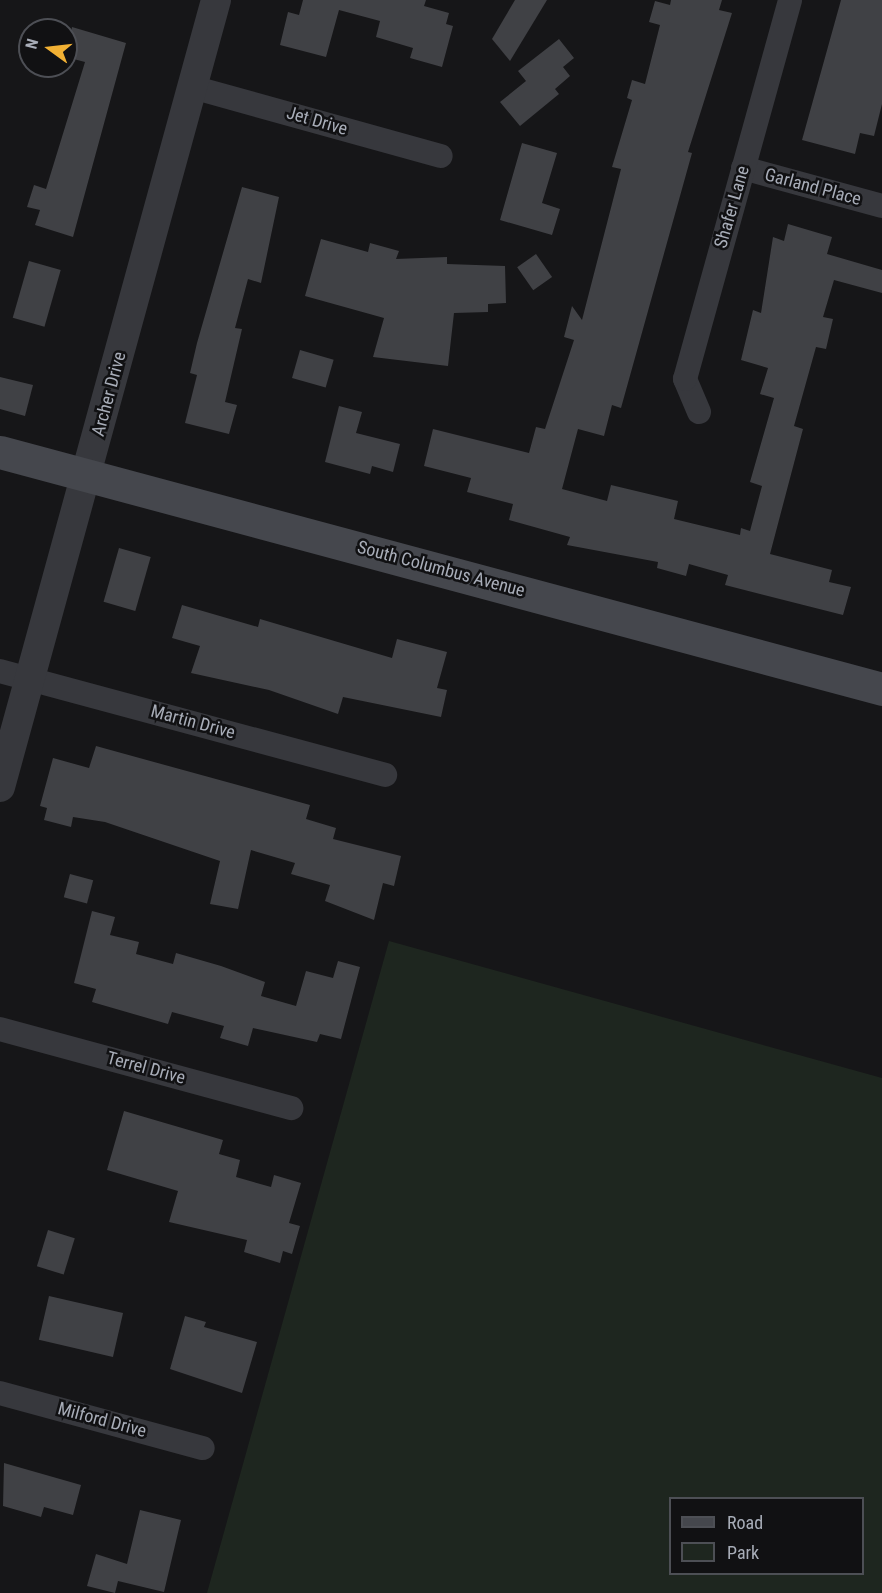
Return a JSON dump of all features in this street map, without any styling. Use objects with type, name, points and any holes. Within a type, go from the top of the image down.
[{"type":"main road","name":"South Columbus Avenue","points":[[0,452],[882,689]]},
{"type":"street","name":"Archer Drive","points":[[0,787],[216,0]]},
{"type":"street","name":"Shafer Lane","points":[[699,412],[685,378],[789,0]]},
{"type":"street","name":"Jet Drive","points":[[192,87],[441,156]]},
{"type":"street","name":"Garland Place","points":[[743,168],[882,206]]},
{"type":"street","name":"Martin Drive","points":[[0,671],[385,775]]},
{"type":"street","name":"Terrel Drive","points":[[0,1029],[291,1108]]},
{"type":"street","name":"Milford Drive","points":[[0,1393],[203,1448]]},
{"type":"green space","points":[[389,941],[882,1078],[882,1593],[207,1593]]},
{"type":"building","points":[[303,0],[426,0],[424,6],[449,13],[446,24],[453,26],[442,67],[410,58],[413,48],[376,37],[380,21],[339,10],[326,57],[280,45],[288,12],[299,15]]},
{"type":"building","points":[[515,0],[547,0],[510,61],[492,39]]},
{"type":"building","points":[[671,0],[722,0],[719,10],[732,13],[688,152],[692,153],[621,408],[612,405],[604,436],[578,429],[562,489],[607,501],[611,485],[678,501],[674,519],[740,535],[741,528],[750,531],[762,486],[750,482],[774,398],[760,394],[768,368],[741,360],[753,310],[761,313],[773,237],[784,241],[788,224],[832,237],[827,254],[882,270],[882,293],[834,280],[823,317],[833,319],[826,349],[816,347],[794,426],[803,429],[770,554],[832,570],[829,582],[851,587],[843,615],[725,585],[728,575],[689,564],[686,576],[657,568],[658,562],[567,545],[570,537],[509,520],[513,504],[467,492],[471,478],[424,466],[433,429],[529,453],[536,427],[545,429],[574,340],[564,337],[572,306],[582,320],[621,169],[612,167],[632,100],[627,98],[632,80],[645,84],[660,25],[649,22],[655,1],[670,5]]},
{"type":"building","points":[[841,0],[882,0],[882,104],[874,136],[860,133],[855,154],[802,140]]},
{"type":"building","points":[[78,29],[126,43],[73,237],[35,225],[40,210],[27,207],[34,185],[46,189],[85,62],[78,60]]},
{"type":"building","points":[[559,39],[574,58],[563,67],[570,76],[555,89],[559,94],[520,126],[500,102],[526,81],[518,71]]},
{"type":"building","points":[[522,143],[557,153],[542,203],[560,209],[552,235],[500,220]]},
{"type":"building","points":[[242,187],[279,197],[261,283],[248,279],[235,328],[242,329],[225,402],[237,405],[229,434],[185,423],[197,375],[190,373],[197,343]]},
{"type":"building","points":[[321,239],[368,252],[370,243],[399,251],[396,259],[447,257],[447,264],[505,266],[506,303],[488,304],[488,312],[454,313],[448,366],[373,357],[384,318],[305,296]]},
{"type":"building","points":[[536,254],[552,277],[533,290],[517,267]]},
{"type":"building","points":[[29,261],[61,270],[44,327],[13,318]]},
{"type":"building","points":[[300,350],[334,360],[326,388],[292,378]]},
{"type":"building","points":[[0,377],[33,385],[25,416],[0,409]]},
{"type":"building","points":[[339,406],[362,412],[356,433],[400,444],[393,472],[372,466],[370,474],[325,462]]},
{"type":"building","points":[[119,548],[151,557],[135,611],[104,602]]},
{"type":"building","points":[[182,605],[258,627],[260,619],[392,658],[397,639],[447,652],[437,688],[447,690],[441,717],[343,697],[338,714],[269,690],[191,673],[200,646],[172,638]]},
{"type":"building","points":[[96,746],[310,805],[306,819],[336,828],[333,839],[401,856],[394,886],[383,883],[374,920],[325,901],[330,885],[291,874],[295,863],[251,850],[238,909],[210,904],[220,861],[105,822],[73,817],[71,827],[44,820],[47,808],[40,806],[53,758],[89,768]]},
{"type":"building","points":[[70,874],[93,880],[87,903],[64,897]]},
{"type":"building","points":[[92,911],[115,917],[110,935],[139,942],[136,954],[173,964],[176,953],[221,966],[265,982],[261,996],[296,1006],[306,971],[333,978],[338,961],[360,967],[341,1039],[320,1034],[317,1042],[253,1028],[248,1046],[220,1038],[224,1026],[172,1012],[168,1024],[92,1002],[96,989],[74,983]]},
{"type":"building","points":[[124,1111],[223,1140],[219,1154],[240,1160],[236,1177],[271,1187],[274,1175],[301,1183],[289,1223],[300,1226],[292,1254],[283,1251],[280,1263],[244,1252],[247,1240],[169,1222],[178,1191],[107,1170]]},
{"type":"building","points":[[48,1230],[75,1238],[64,1275],[37,1266]]},
{"type":"building","points":[[49,1296],[123,1313],[113,1357],[39,1340]]},
{"type":"building","points":[[185,1316],[206,1322],[204,1327],[257,1342],[242,1393],[170,1369]]},
{"type":"building","points":[[4,1463],[81,1485],[73,1515],[44,1507],[41,1517],[3,1506]]},
{"type":"building","points":[[140,1510],[181,1520],[164,1592],[118,1581],[115,1593],[87,1586],[96,1554],[127,1564]]}]
